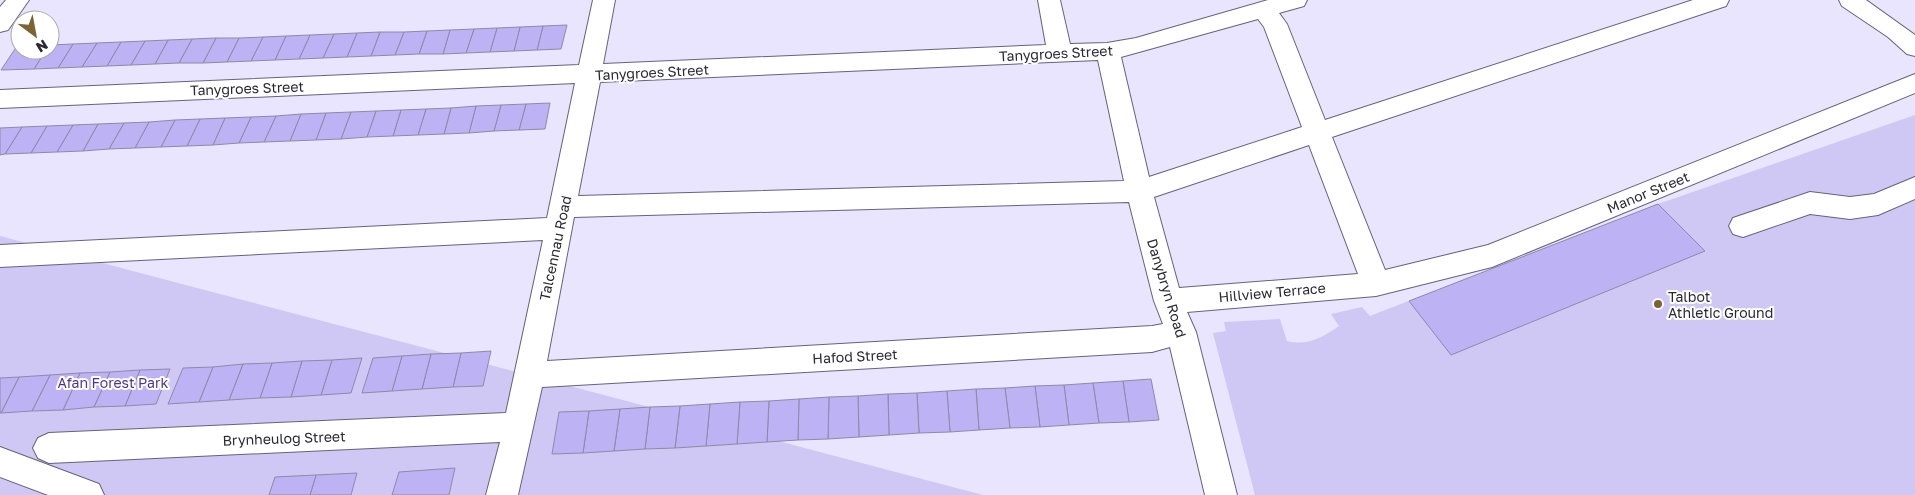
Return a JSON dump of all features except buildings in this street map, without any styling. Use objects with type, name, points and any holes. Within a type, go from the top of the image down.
[{"type":"main road","points":[[0,24],[18,0]]},
{"type":"main road","name":"Talcennau Road","points":[[502,495],[519,428],[604,0]]},
{"type":"main road","points":[[1049,0],[1060,54]]},
{"type":"main road","name":"Tanygroes Street","points":[[0,98],[1107,51],[1136,46],[1296,0]]},
{"type":"main road","points":[[0,256],[562,218],[1139,191],[1315,131],[1718,0]]},
{"type":"main road","points":[[1850,0],[1896,31],[1915,48]]},
{"type":"main road","points":[[1262,10],[1275,24],[1376,284]]},
{"type":"main road","name":"Danybryn Road","points":[[1107,51],[1112,64],[1139,191],[1168,301],[1181,332],[1222,495]]},
{"type":"main road","name":"Manor Street","points":[[1376,284],[1492,256],[1915,83]]},
{"type":"main road","points":[[1743,226],[1810,203],[1850,208],[1878,204],[1915,186]]},
{"type":"main road","name":"Hillview Terrace","points":[[1168,301],[1376,284]]},
{"type":"main road","name":"Hafod Street","points":[[528,375],[1152,339],[1181,332]]},
{"type":"main road","name":"Brynheulog Street","points":[[49,448],[519,428]]},
{"type":"main road","points":[[0,462],[88,495]]},
{"type":"green space","name":"Talbot Athletic Ground","points":[[1915,115],[1915,495],[1255,495],[1213,333],[1226,331],[1224,322],[1280,319],[1287,341],[1308,342],[1327,334],[1339,326],[1331,314],[1362,307],[1370,316],[1658,204]]},
{"type":"green space","name":"Afan Forest Park","points":[[0,236],[983,495],[0,495]]},
{"type":"place","name":"Talbot Athletic Ground","points":[[1658,304]]}]
